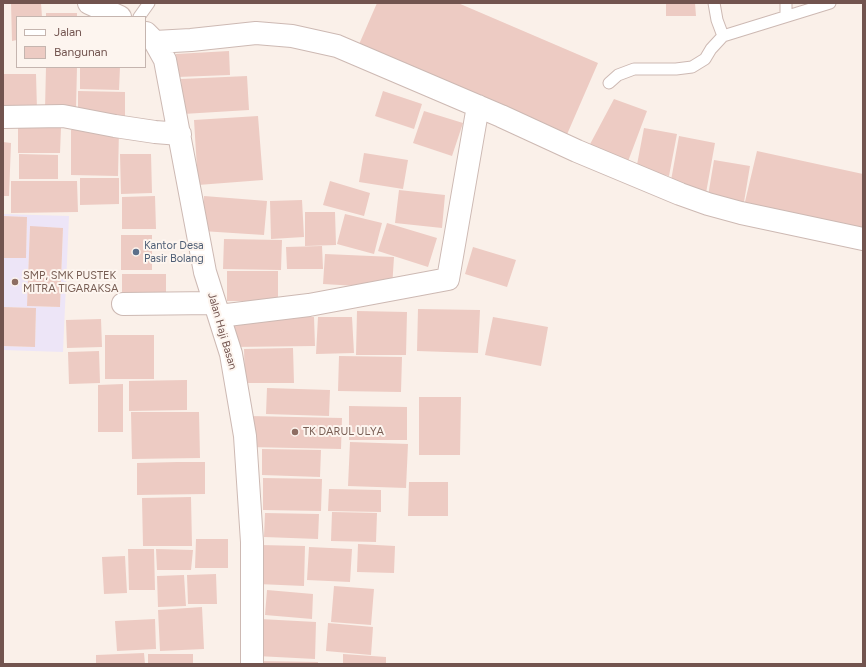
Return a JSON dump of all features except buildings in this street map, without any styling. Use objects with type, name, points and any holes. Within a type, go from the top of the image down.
[{"type":"street","points":[[88,3],[118,16]]},
{"type":"street","points":[[150,37],[191,40],[256,33],[292,36],[337,46],[478,106],[577,151],[680,194],[708,204],[741,213],[863,239]]},
{"type":"street","name":"Jalan Haji Basan","points":[[150,37],[165,60],[180,134],[190,201],[205,272],[231,354],[245,436],[252,542],[252,664]]},
{"type":"street","points":[[123,304],[217,310],[310,306],[448,279],[478,106]]},
{"type":"street","points":[[3,117],[63,116],[115,126],[180,134]]},
{"type":"lane","points":[[140,16],[149,3]]},
{"type":"lane","points":[[714,3],[717,20],[723,36]]},
{"type":"lane","points":[[786,3],[786,16]]},
{"type":"lane","points":[[609,83],[618,75],[634,69],[676,69],[692,67],[705,59],[711,48],[723,36],[830,3]]},
{"type":"shaded area","name":"SMP, SMK PUSTEK MITRA TIGARAKSA","points":[[3,214],[69,216],[63,352],[3,350],[3,346],[35,347],[36,308],[3,307],[3,258],[26,258],[27,217],[3,216]],"holes":[[[30,227],[63,228],[60,307],[27,306]]]},
{"type":"place","name":"Kantor Desa Pasir Bolang","points":[[136,252]]},
{"type":"place","name":"SMP, SMK PUSTEK MITRA TIGARAKSA","points":[[15,282]]},
{"type":"place","name":"TK DARUL ULYA","points":[[295,432]]}]
